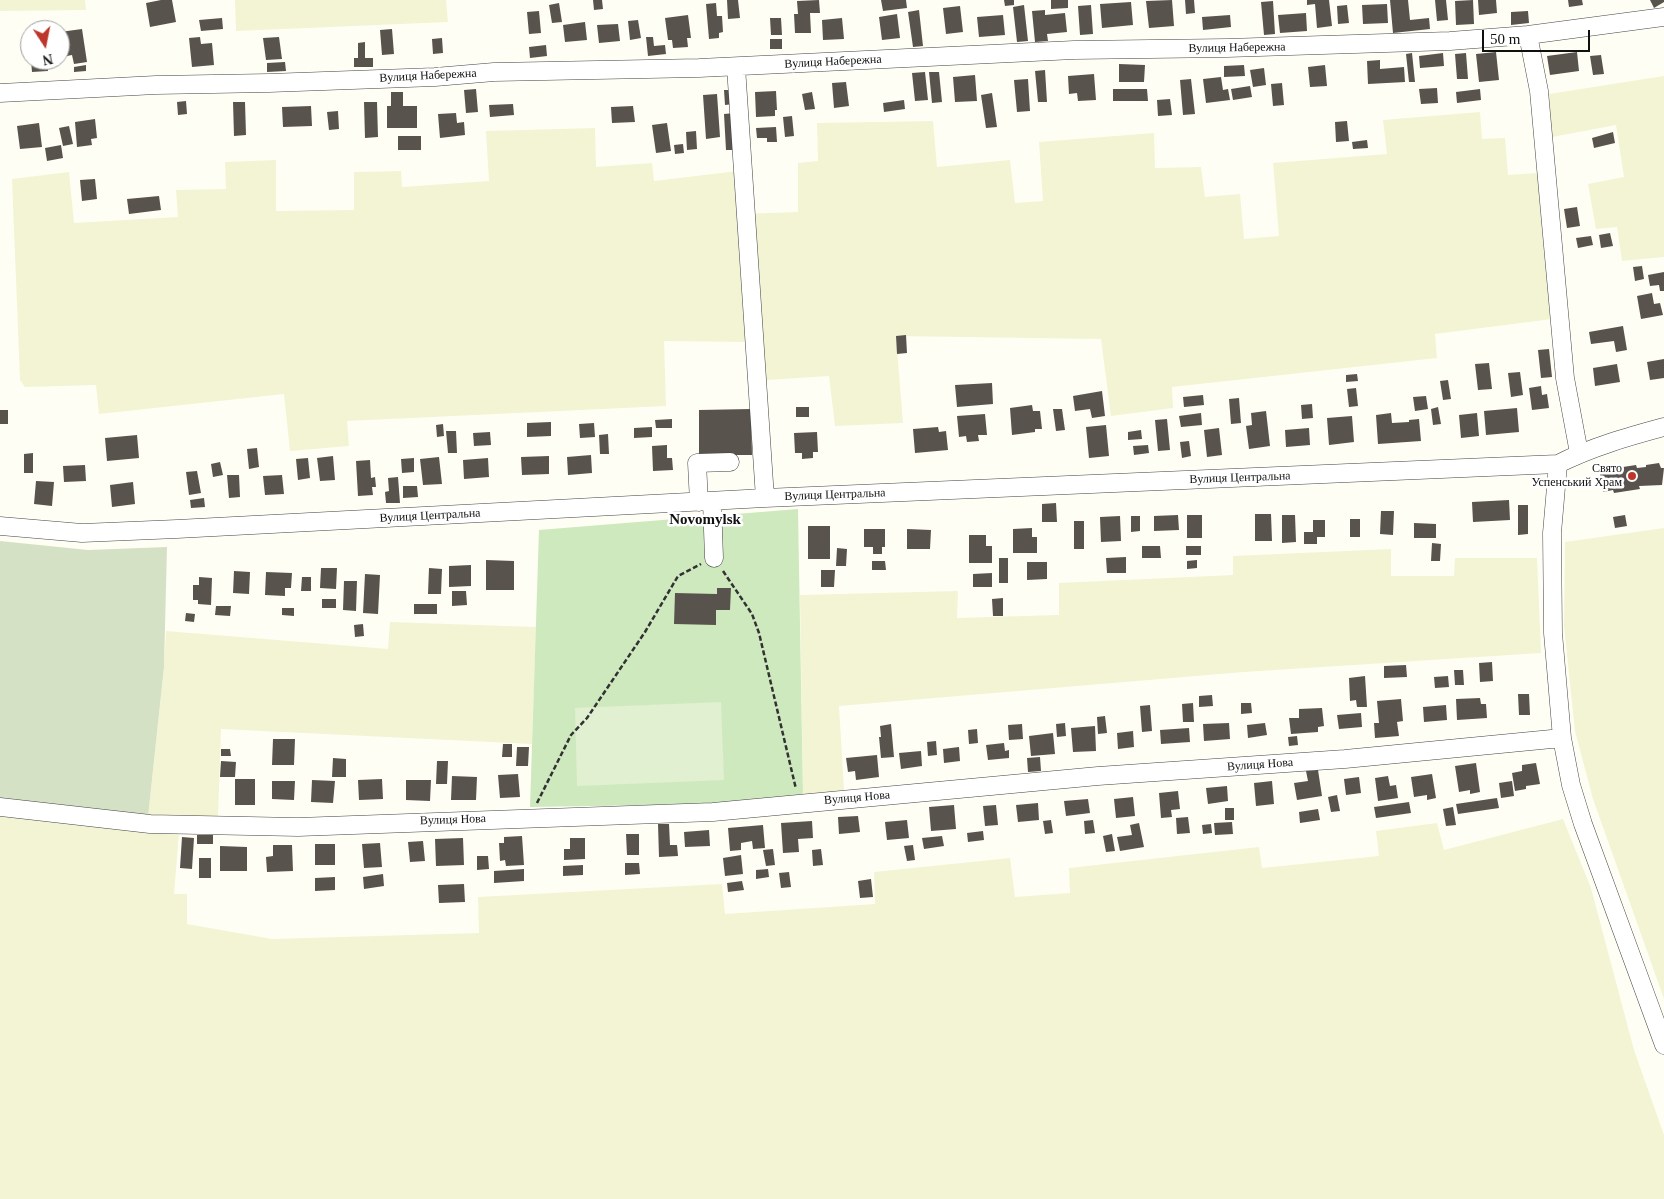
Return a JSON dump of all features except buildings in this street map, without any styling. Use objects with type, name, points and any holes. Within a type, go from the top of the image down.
[{"type":"street","name":"Вулиця Набережна","points":[[0,93],[156,85],[435,77],[494,72],[736,67],[1074,50],[1359,45],[1450,41],[1528,35],[1664,17]]},
{"type":"street","points":[[1528,35],[1539,91],[1565,378],[1579,453]]},
{"type":"street","points":[[736,67],[765,498]]},
{"type":"street","name":"Вулиця Центральна","points":[[0,526],[92,532],[273,525],[765,498],[1558,464],[1579,453],[1628,436],[1664,427]]},
{"type":"street","points":[[714,558],[697,463],[730,462]]},
{"type":"street","points":[[1558,464],[1552,533],[1553,633],[1562,738],[1571,785],[1583,824],[1664,1045]]},
{"type":"street","name":"Вулиця Нова","points":[[0,807],[150,824],[298,827],[713,812],[1098,776],[1345,760],[1562,738]]},
{"type":"path","points":[[530,818],[571,735],[587,718],[645,632],[678,576],[714,558],[752,614],[759,633],[799,804]]},
{"type":"green space","points":[[0,0],[85,0],[86,10],[0,11]]},
{"type":"green space","points":[[235,0],[446,0],[448,22],[236,31]]},
{"type":"green space","points":[[1664,76],[1664,257],[1622,261],[1617,227],[1596,229],[1588,184],[1624,177],[1616,125],[1552,137],[1549,94]]},
{"type":"green space","points":[[1480,112],[1482,139],[1505,138],[1508,175],[1538,173],[1552,319],[1435,334],[1437,358],[1172,387],[1173,408],[1111,416],[1101,339],[896,336],[903,423],[835,426],[829,376],[752,381],[747,342],[664,341],[666,406],[347,421],[349,446],[290,451],[284,394],[99,414],[96,385],[25,387],[20,380],[12,179],[69,172],[74,223],[178,217],[176,190],[226,189],[225,162],[276,160],[276,211],[354,210],[354,172],[401,171],[402,187],[489,181],[486,131],[595,128],[596,167],[652,163],[654,181],[738,171],[741,214],[798,212],[798,163],[818,161],[817,123],[933,121],[937,167],[1010,160],[1015,203],[1043,201],[1039,142],[1154,133],[1155,168],[1201,167],[1205,197],[1240,194],[1244,239],[1279,236],[1273,163],[1387,154],[1383,120]]},
{"type":"green space","points":[[798,509],[803,796],[719,804],[530,807],[539,530]]},
{"type":"green space","points":[[1664,528],[1664,999],[1593,799],[1575,731],[1564,626],[1565,542]]},
{"type":"green space","points":[[0,541],[88,550],[167,547],[164,667],[148,817],[0,802]]},
{"type":"green space","points":[[1391,549],[1391,576],[1454,576],[1455,558],[1537,558],[1541,653],[1244,672],[839,706],[844,790],[803,796],[800,595],[958,591],[957,618],[1059,615],[1059,583],[1233,575],[1233,556]]},
{"type":"green space","points":[[390,622],[536,627],[532,744],[221,729],[218,817],[148,817],[166,631],[388,649]]},
{"type":"green space","points":[[721,702],[724,780],[577,786],[575,708]]},
{"type":"green space","points":[[0,812],[179,833],[174,894],[187,894],[187,924],[272,939],[479,933],[478,897],[722,884],[725,914],[875,904],[874,872],[1010,858],[1015,897],[1070,893],[1069,868],[1259,847],[1262,868],[1379,856],[1376,831],[1437,823],[1444,850],[1563,819],[1591,888],[1634,1050],[1664,1135],[1664,1199],[0,1199]]},
{"type":"place","name":"Свято Успенський Храм","points":[[1632,476]]},
{"type":"district","name":"Novomylsk","points":[[705,520]]}]
